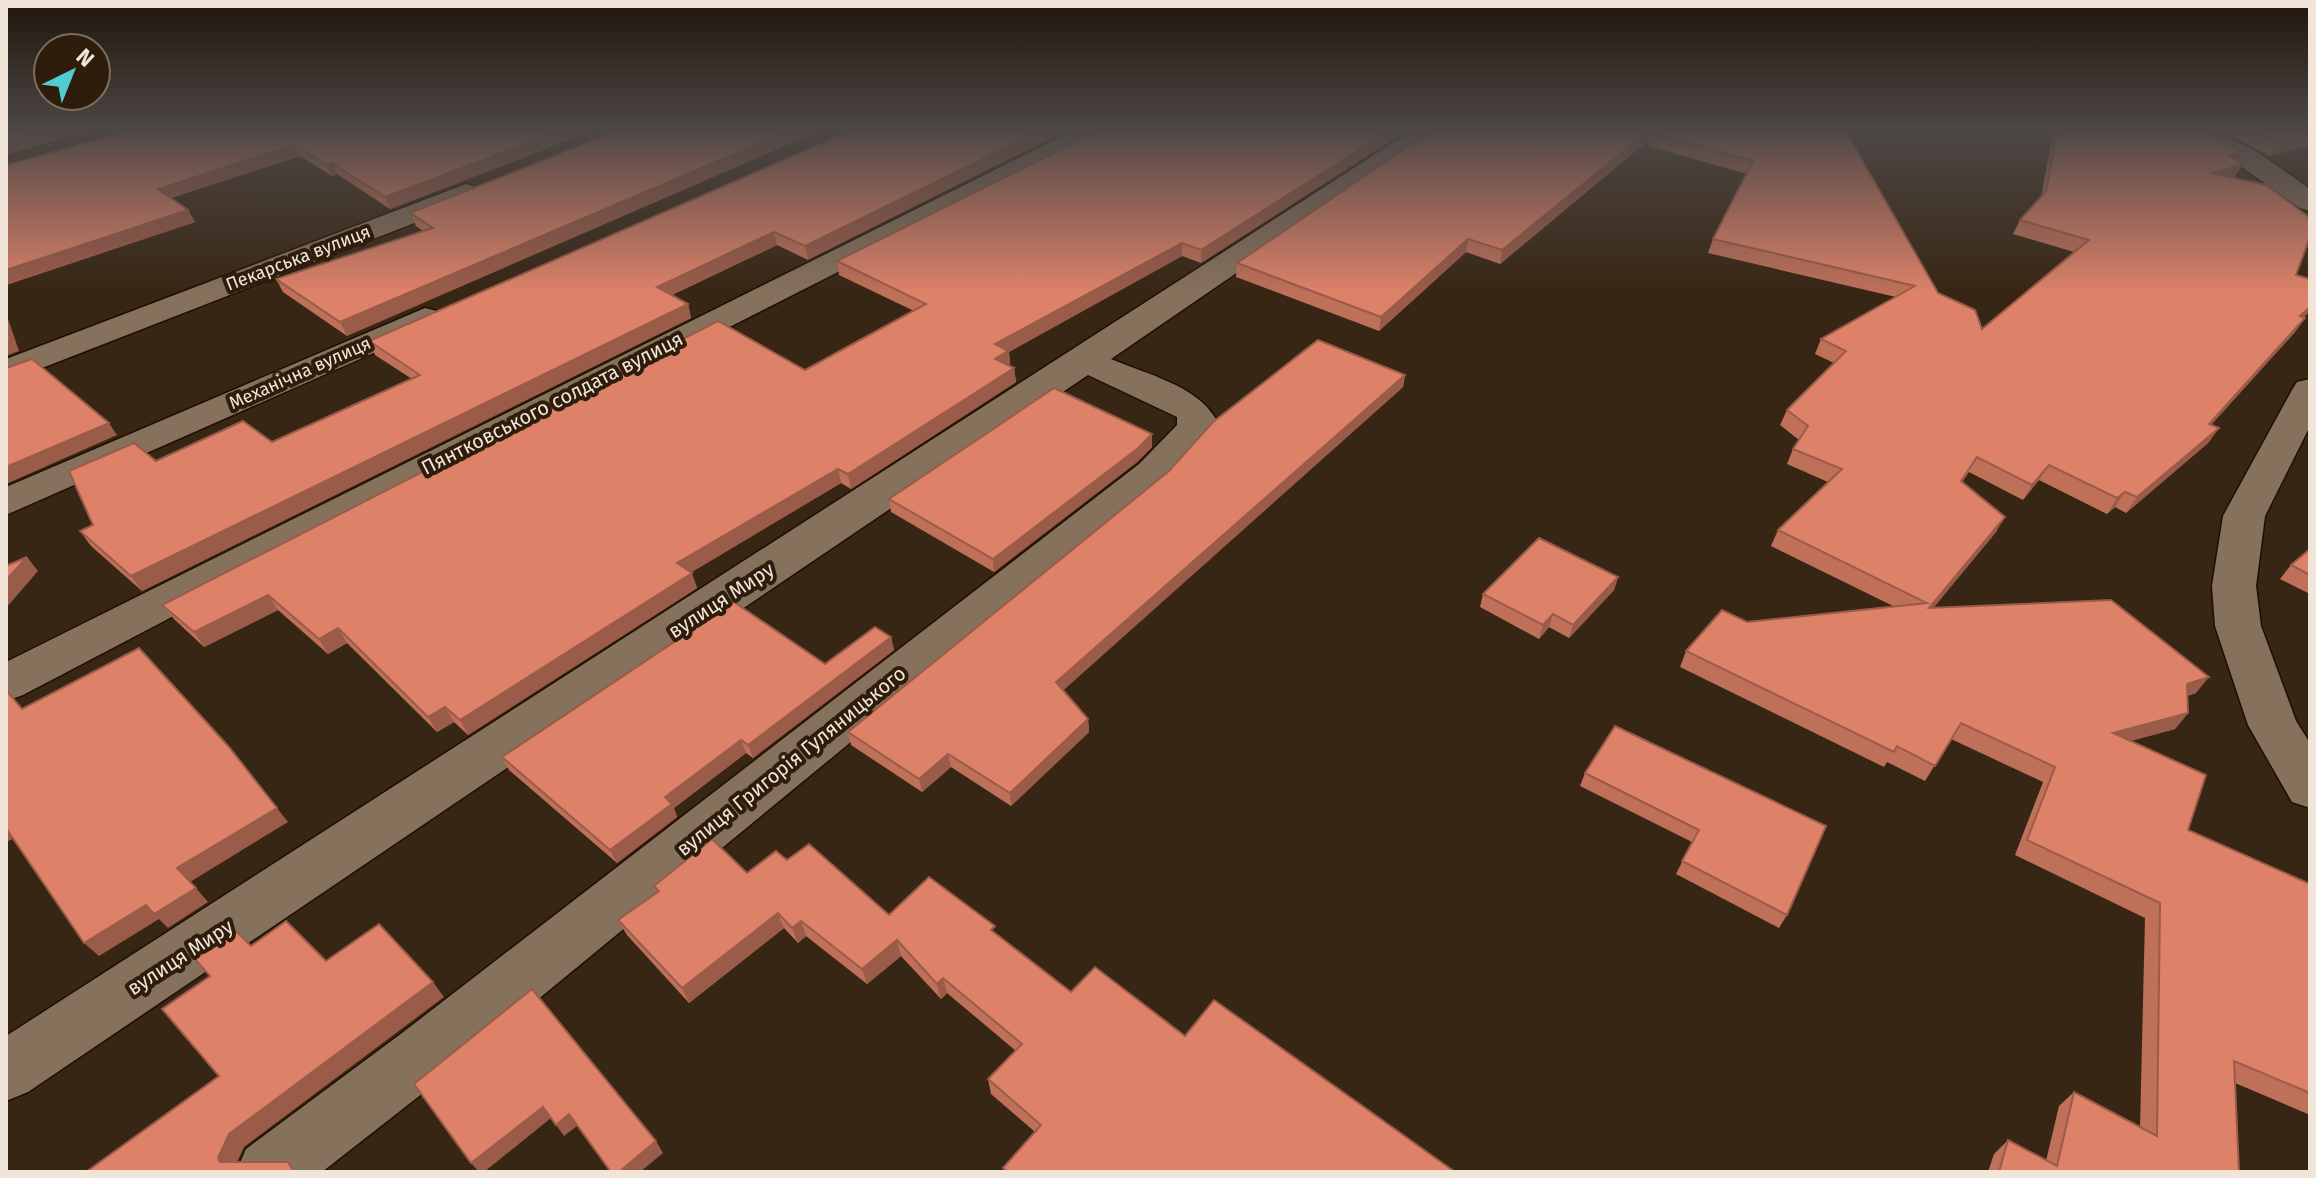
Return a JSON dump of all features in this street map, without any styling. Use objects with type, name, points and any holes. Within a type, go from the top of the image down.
[{"type":"street","name":"Пянтковського солдата вулиця","points":[[6,683],[561,398],[991,183]]},
{"type":"street","name":"вулиця Миру","points":[[6,1071],[1352,183]]},
{"type":"street","points":[[2283,183],[2310,202]]},
{"type":"street","name":"Пекарська вулиця","points":[[6,371],[488,185]]},
{"type":"street","name":"Механічна вулиця","points":[[6,502],[453,306]]},
{"type":"street","name":"вулиця Григорія Гуляницького","points":[[269,1172],[462,1024],[1153,473],[1196,428],[1197,419],[1192,410],[1178,401],[1084,360]]},
{"type":"street","points":[[2310,390],[2244,516],[2234,586],[2238,626],[2273,725],[2310,787]]},
{"type":"building","points":[[6,183],[177,183],[158,189],[188,210],[6,270]]},
{"type":"building","points":[[363,183],[422,183],[385,197]]},
{"type":"building","points":[[486,183],[666,183],[340,322],[276,279],[433,228],[410,213]]},
{"type":"building","points":[[731,183],[934,183],[805,246],[774,232],[657,287],[688,304],[131,576],[80,531],[93,525],[69,471],[134,443],[156,461],[243,421],[272,442],[420,375],[369,341]]},
{"type":"building","points":[[994,183],[1306,183],[1201,250],[1182,243],[995,344],[1008,351],[995,359],[1014,368],[848,474],[838,469],[677,563],[692,573],[460,720],[445,707],[428,717],[338,628],[319,639],[268,595],[194,632],[162,605],[718,321],[805,370],[926,304],[837,261]]},
{"type":"building","points":[[1354,183],[1584,183],[1502,250],[1468,239],[1381,317],[1237,263]]},
{"type":"building","points":[[1742,183],[1875,183],[1938,293],[1975,310],[1982,329],[2089,240],[2020,220],[2046,191],[2048,183],[2257,183],[2267,185],[2310,218],[2310,237],[2296,275],[2310,279],[2310,307],[2300,316],[2305,318],[2209,424],[2219,428],[2137,497],[2125,492],[2117,498],[2049,465],[2032,485],[1977,457],[1961,481],[2005,517],[1929,608],[2111,600],[2209,677],[2187,684],[2188,713],[2113,733],[2206,775],[2188,830],[2310,884],[2310,1093],[2234,1061],[2239,1172],[1999,1172],[2008,1140],[2057,1166],[2074,1092],[2157,1136],[2160,903],[2027,840],[2055,767],[1961,723],[1935,766],[1897,746],[1894,752],[1686,651],[1722,610],[1747,622],[1927,603],[1778,530],[1842,469],[1793,449],[1808,426],[1787,410],[1846,351],[1821,339],[1915,286],[1713,239]]},
{"type":"building","points":[[1318,340],[1405,375],[1056,682],[1088,719],[1010,793],[948,754],[919,779],[848,732],[1169,471],[1213,422]]},
{"type":"building","points":[[32,359],[109,423],[6,467],[6,368]]},
{"type":"building","points":[[1054,388],[1152,434],[1137,449],[993,559],[889,499]]},
{"type":"building","points":[[1539,538],[1618,577],[1573,625],[1553,614],[1543,625],[1483,594]]},
{"type":"building","points":[[2310,549],[2310,575],[2291,565]]},
{"type":"building","points":[[27,557],[6,580],[6,566]]},
{"type":"building","points":[[734,602],[825,664],[875,627],[891,637],[748,745],[741,740],[665,797],[672,804],[610,850],[502,757]]},
{"type":"building","points":[[139,648],[229,747],[277,808],[177,868],[196,888],[154,914],[146,905],[84,943],[6,828],[6,690],[22,709]]},
{"type":"building","points":[[1615,726],[1826,826],[1787,915],[1682,861],[1699,830],[1585,773]]},
{"type":"building","points":[[712,839],[747,873],[776,851],[787,860],[809,844],[889,915],[929,877],[995,926],[991,930],[1071,992],[1095,967],[1185,1036],[1214,1000],[1455,1172],[1008,1172],[1003,1168],[1041,1125],[988,1079],[1022,1044],[943,978],[937,984],[897,940],[862,969],[801,921],[792,928],[778,913],[682,988],[618,920],[659,891],[654,886]]},
{"type":"building","points":[[286,921],[326,961],[379,924],[433,982],[229,1134],[218,1158],[220,1162],[288,1162],[294,1172],[86,1172],[219,1076],[162,1009],[210,976],[195,959],[236,931],[251,946]]},
{"type":"building","points":[[532,989],[656,1141],[619,1172],[611,1172],[569,1114],[556,1125],[543,1107],[471,1163],[414,1084]]}]
